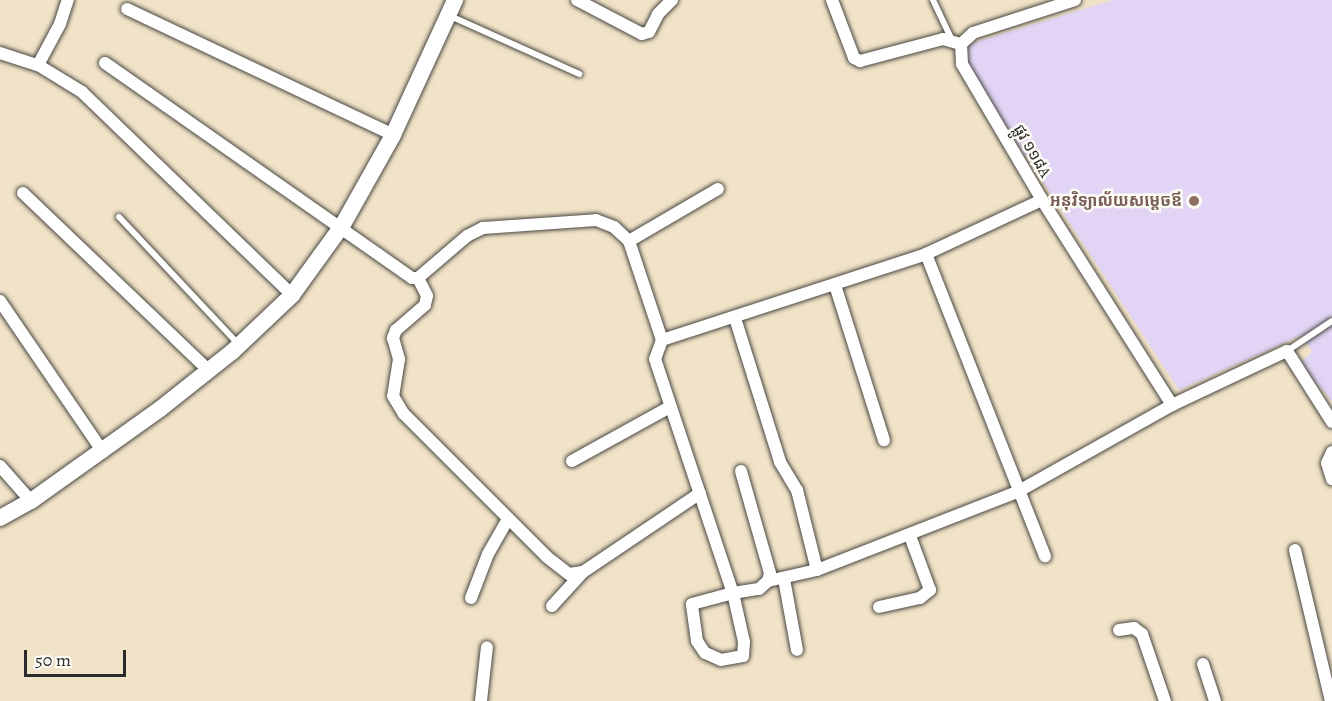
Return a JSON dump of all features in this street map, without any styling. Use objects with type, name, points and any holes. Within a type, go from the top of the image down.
[{"type":"main road","points":[[0,518],[31,501],[103,452],[239,345],[292,296],[342,226],[393,135],[451,7]]},
{"type":"street","points":[[38,65],[60,24],[68,0]]},
{"type":"street","points":[[577,0],[642,33],[648,32],[658,14],[672,0]]},
{"type":"street","points":[[832,0],[854,58],[860,61],[943,39],[956,42],[973,33],[1075,0]]},
{"type":"street","points":[[127,9],[393,135]]},
{"type":"street","name":"ផ្លូវ ១១៨A","points":[[956,42],[962,64],[1042,200],[1172,405]]},
{"type":"street","points":[[0,53],[38,65],[82,92],[292,296]]},
{"type":"street","points":[[105,63],[342,226],[412,278],[418,278],[467,236],[483,228],[596,220],[614,227],[629,241],[662,340],[655,359],[733,593],[744,642],[743,656],[721,660],[705,653],[697,641],[692,604],[733,593],[759,589],[768,581],[770,573],[741,471]]},
{"type":"street","points":[[629,241],[718,189]]},
{"type":"street","points":[[23,193],[208,370]]},
{"type":"street","points":[[662,340],[926,254],[1042,200]]},
{"type":"street","points":[[926,254],[1017,492],[1046,556]]},
{"type":"street","points":[[418,278],[427,296],[425,305],[396,330],[393,338],[399,359],[393,396],[404,414],[558,567],[569,574],[583,572]]},
{"type":"street","points":[[835,285],[884,440]]},
{"type":"street","points":[[0,300],[103,452]]},
{"type":"street","points":[[735,318],[780,462],[797,490],[817,570]]},
{"type":"street","points":[[768,581],[817,570],[910,536],[1017,492],[1172,405],[1287,351],[1332,422]]},
{"type":"street","points":[[572,461],[670,407]]},
{"type":"street","points":[[1332,452],[1327,463],[1332,479]]},
{"type":"street","points":[[0,466],[31,501]]},
{"type":"street","points":[[552,606],[583,572],[700,493]]},
{"type":"street","points":[[471,598],[488,554],[508,519]]},
{"type":"street","points":[[879,607],[920,598],[930,590],[910,536]]},
{"type":"street","points":[[1295,550],[1331,701]]},
{"type":"street","points":[[784,579],[797,650]]},
{"type":"street","points":[[1119,630],[1134,628],[1142,634],[1165,701]]},
{"type":"street","points":[[481,701],[487,647]]},
{"type":"street","points":[[1203,664],[1215,701]]},
{"type":"lane","points":[[933,0],[956,42]]},
{"type":"lane","points":[[451,7],[579,74]]},
{"type":"lane","points":[[119,217],[239,345]]},
{"type":"lane","points":[[1287,351],[1332,321]]},
{"type":"shaded area","name":"អនុវិទ្យាល័យសម្តេចឪ","points":[[1113,0],[1332,0],[1332,401],[1300,364],[1312,351],[1300,336],[1179,390],[967,66],[969,44]]},
{"type":"place","name":"អនុវិទ្យាល័យសម្តេចឪ","points":[[1194,201]]}]
